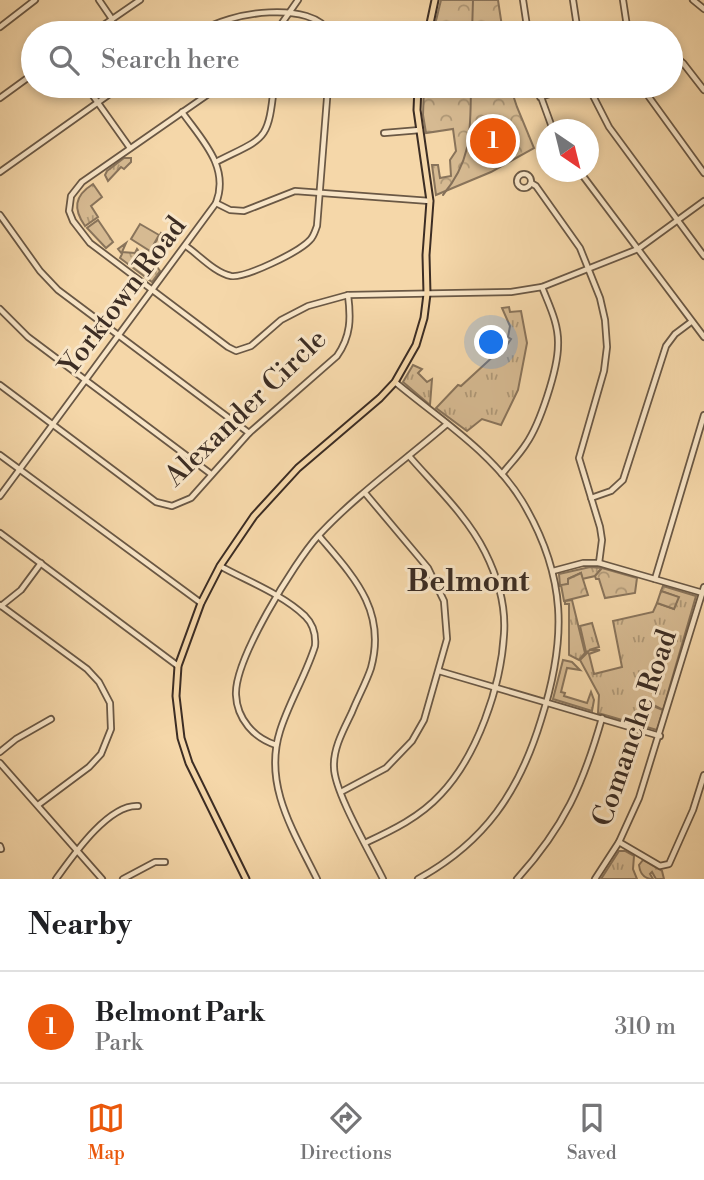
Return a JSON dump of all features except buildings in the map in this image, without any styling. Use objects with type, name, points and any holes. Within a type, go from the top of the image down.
[{"type":"main road","points":[[431,21],[435,0]]},
{"type":"main road","points":[[246,879],[189,763],[181,738],[176,696],[178,666],[201,603],[220,566],[254,516],[298,468],[395,382],[417,341],[427,294],[426,258],[430,201],[418,98]]},
{"type":"street","points":[[0,27],[35,0]]},
{"type":"street","points":[[99,0],[112,19]]},
{"type":"street","points":[[109,21],[140,0]]},
{"type":"street","points":[[523,0],[526,21]]},
{"type":"street","points":[[573,0],[577,21]]},
{"type":"street","points":[[623,0],[626,21]]},
{"type":"street","points":[[693,0],[704,9]]},
{"type":"street","points":[[283,21],[297,1]]},
{"type":"street","points":[[286,3],[297,1],[303,5]]},
{"type":"street","points":[[217,21],[257,6]]},
{"type":"street","points":[[320,16],[323,21]]},
{"type":"street","points":[[683,63],[704,90]]},
{"type":"street","points":[[0,98],[21,83]]},
{"type":"street","points":[[95,98],[130,148]]},
{"type":"street","points":[[0,172],[104,98]]},
{"type":"street","points":[[202,98],[78,186],[71,196],[69,211],[77,226],[96,249],[236,351],[251,346],[281,320],[308,306],[348,295],[511,292],[542,287],[638,249],[704,201]]},
{"type":"street","points":[[182,112],[216,162],[251,144],[266,132],[271,118],[273,98]]},
{"type":"street","points":[[186,246],[225,274],[235,276],[246,274],[302,247],[310,240],[317,226],[327,98]]},
{"type":"street","points":[[540,98],[549,119]]},
{"type":"street","points":[[594,98],[609,127],[704,256]]},
{"type":"street","points":[[650,98],[704,173]]},
{"type":"street","points":[[384,133],[420,130]]},
{"type":"street","name":"Yorktown Road","points":[[0,495],[216,204],[221,181],[216,162]]},
{"type":"street","points":[[588,182],[704,337]]},
{"type":"street","points":[[531,183],[536,186],[573,237],[603,308],[607,339],[604,371],[579,458],[601,536],[599,563]]},
{"type":"street","points":[[216,204],[244,212],[292,191],[430,201]]},
{"type":"street","points":[[0,215],[50,282],[249,433]]},
{"type":"street","points":[[502,474],[536,428],[554,368],[558,345],[556,323],[542,287]]},
{"type":"street","name":"Alexander Circle","points":[[0,385],[161,504],[172,506],[185,503],[249,433],[337,356],[343,348],[350,327],[348,295]]},
{"type":"street","points":[[0,309],[27,337],[212,474]]},
{"type":"street","points":[[591,498],[611,491],[623,480],[666,346],[675,334],[691,321]]},
{"type":"street","points":[[395,382],[502,474],[520,499],[542,539],[559,608],[558,657],[547,703],[530,756],[514,789],[480,833],[456,855],[418,879]]},
{"type":"street","points":[[655,579],[704,415]]},
{"type":"street","points":[[276,745],[262,740],[250,730],[241,716],[236,695],[238,677],[276,596],[319,536],[447,424]]},
{"type":"street","points":[[0,455],[201,603]]},
{"type":"street","points":[[365,843],[419,814],[458,774],[478,737],[494,687],[505,633],[503,609],[493,569],[474,533],[409,456]]},
{"type":"street","points":[[340,792],[386,768],[412,741],[424,720],[447,639],[447,620],[439,587],[418,554],[365,493]]},
{"type":"street","points":[[0,533],[178,666]]},
{"type":"street","points":[[319,536],[355,577],[366,596],[373,618],[375,643],[370,668],[335,751],[334,775],[383,879]]},
{"type":"street","points":[[38,805],[89,767],[101,754],[111,729],[110,703],[104,688],[86,669],[0,606],[21,590],[41,563]]},
{"type":"street","points":[[552,571],[583,563],[599,563],[703,591]]},
{"type":"street","points":[[220,566],[276,596],[304,615],[316,638],[312,655],[276,745],[275,776],[282,807],[317,879]]},
{"type":"street","name":"Comanche Road","points":[[596,879],[619,842],[639,798],[703,591]]},
{"type":"street","points":[[439,671],[660,736]]},
{"type":"street","points":[[517,879],[563,820],[587,767],[602,718]]},
{"type":"street","points":[[0,752],[16,739],[51,719]]},
{"type":"street","points":[[0,763],[102,879]]},
{"type":"street","points":[[619,842],[660,866],[669,864],[693,810],[704,775]]},
{"type":"street","points":[[56,879],[77,848],[126,807],[138,806]]},
{"type":"street","points":[[123,879],[155,862],[165,862]]},
{"type":"green space","points":[[441,0],[498,0],[501,21],[436,21]]},
{"type":"green space","points":[[424,98],[514,98],[534,148],[491,172],[436,195],[432,165],[438,165],[440,178],[451,176],[450,160],[456,151],[453,129],[426,133]]},
{"type":"green space","points":[[124,158],[131,158],[131,162],[124,169],[121,167],[108,181],[105,175],[107,171]]},
{"type":"green space","points":[[93,184],[102,197],[91,206],[98,217],[85,226],[77,203],[82,193]]},
{"type":"green space","points":[[98,220],[113,242],[106,248],[87,228]]},
{"type":"green space","points":[[140,224],[159,235],[150,251],[131,239]]},
{"type":"green space","points":[[161,233],[169,238],[161,257],[150,251]]},
{"type":"green space","points":[[126,243],[122,252],[135,253],[137,249],[148,264],[153,261],[160,271],[152,282],[120,258],[122,254],[118,249]]},
{"type":"green space","points":[[509,307],[510,312],[521,311],[527,343],[518,390],[501,425],[482,419],[467,431],[436,408],[458,385],[461,386],[498,352],[501,354],[511,339],[508,337],[510,326],[502,308]]},
{"type":"green space","points":[[413,365],[422,369],[418,373],[427,382],[432,379],[430,405],[403,382]]},
{"type":"green space","points":[[590,567],[602,568],[595,576],[582,579],[581,573],[568,579],[568,584],[560,586],[559,574]]},
{"type":"green space","points":[[602,568],[637,578],[635,593],[605,598],[599,579],[595,576]]},
{"type":"green space","points":[[581,573],[588,595],[564,601],[561,585],[568,584],[568,579]]},
{"type":"green space","points":[[663,586],[696,596],[663,710],[648,702],[643,703],[640,719],[636,724],[598,713],[599,695],[580,660],[589,651],[586,652],[580,626],[592,623],[599,647],[589,650],[600,650],[589,654],[594,674],[622,667],[613,621],[653,612],[657,603],[674,609],[678,597],[661,591]]},
{"type":"green space","points":[[661,591],[679,597],[674,609],[657,603]]},
{"type":"green space","points":[[572,600],[585,653],[579,660],[569,655],[569,604],[565,604],[565,601]]},
{"type":"green space","points":[[563,660],[572,662],[580,670],[567,668],[561,692],[565,693],[564,696],[587,703],[591,692],[594,700],[592,711],[553,699]]},
{"type":"green space","points":[[643,702],[663,710],[657,730],[636,724]]},
{"type":"green space","points":[[619,851],[634,856],[633,869],[637,879],[601,879]]},
{"type":"green space","points":[[643,860],[662,871],[664,879],[656,879],[652,872],[650,874],[653,879],[643,875],[639,865]]},
{"type":"waterway","points":[[472,21],[473,0]]},
{"type":"waterway","points":[[443,195],[453,182],[465,156],[470,130],[471,98]]},
{"type":"place","name":"Belmont Park","points":[[493,141]]},
{"type":"district","name":"Belmont","points":[[468,582]]}]
